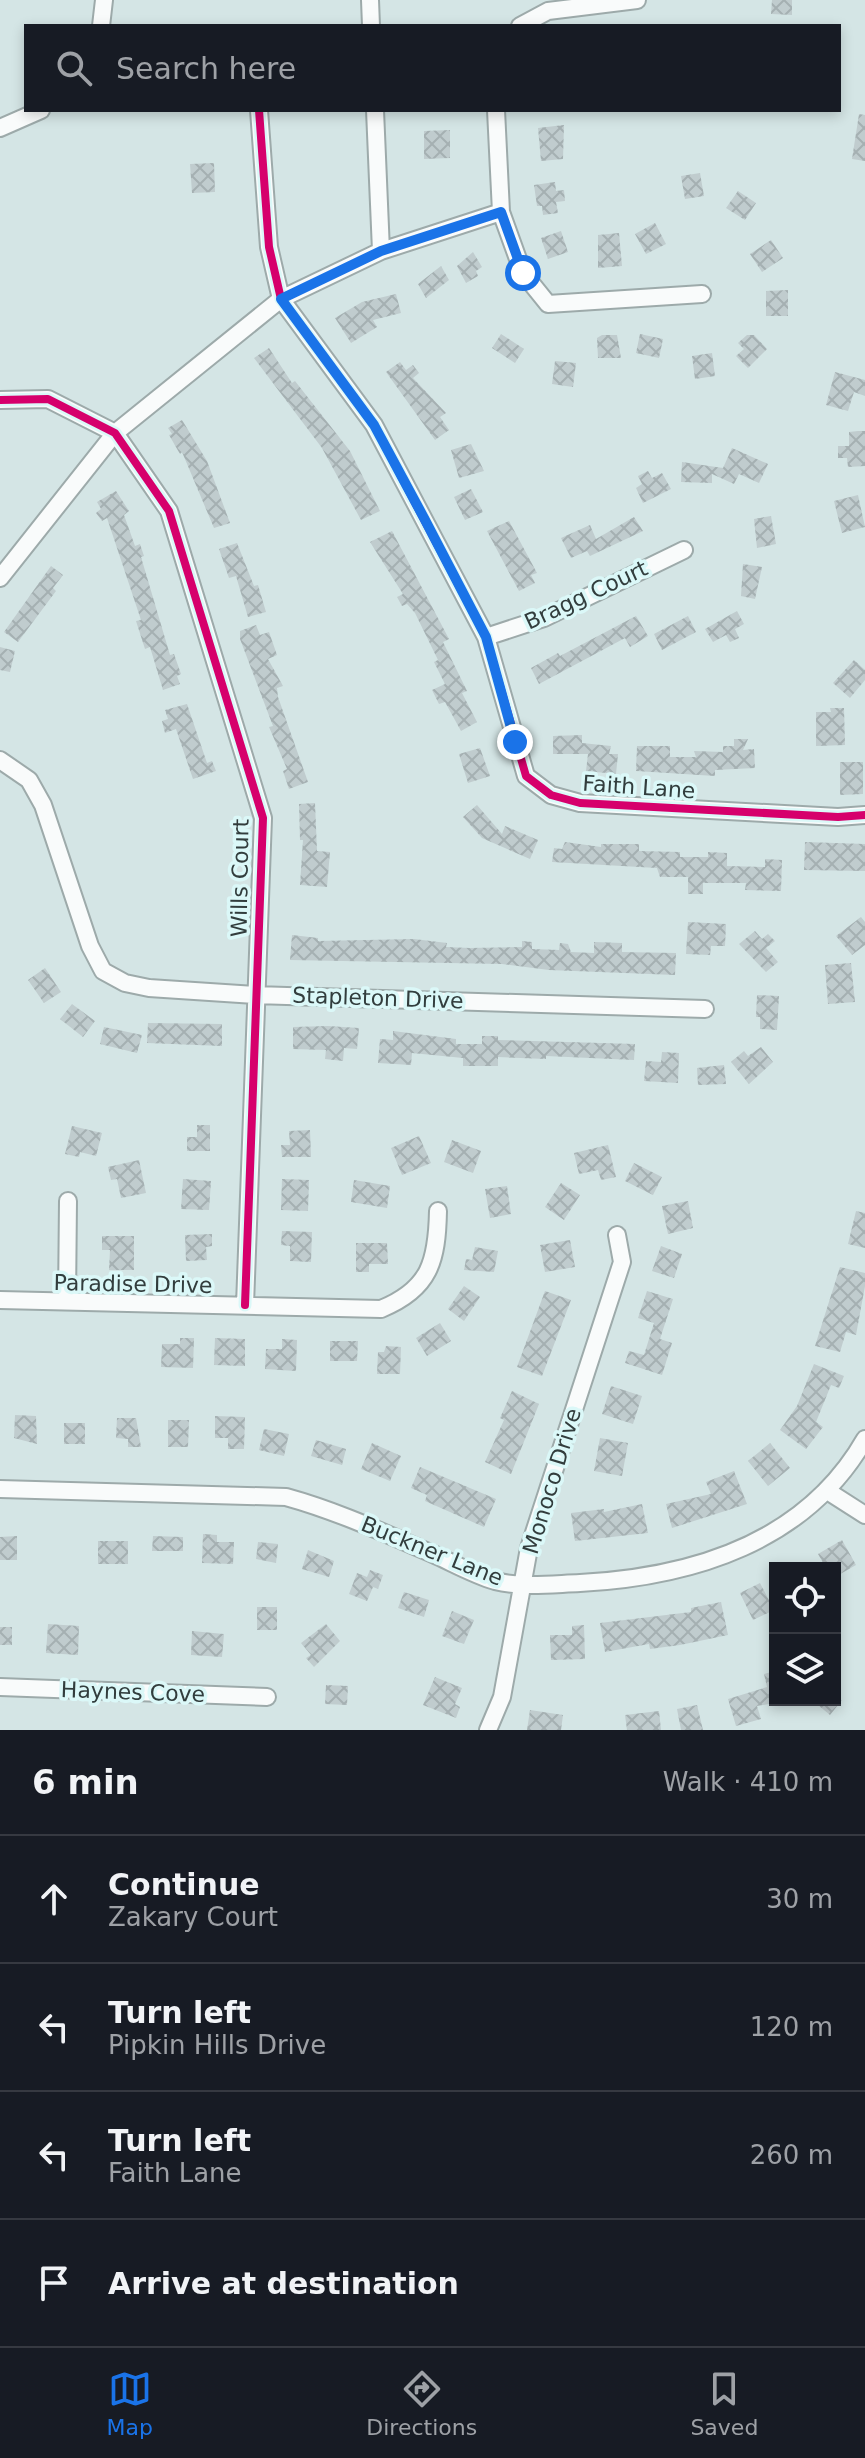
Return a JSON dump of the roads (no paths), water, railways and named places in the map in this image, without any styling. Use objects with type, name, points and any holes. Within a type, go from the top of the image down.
[{"type":"street","points":[[101,24],[104,0]]},
{"type":"street","points":[[370,0],[371,24]]},
{"type":"street","points":[[524,24],[548,11],[637,0]]},
{"type":"street","points":[[0,128],[36,112]]},
{"type":"street","points":[[259,112],[269,247],[281,299]]},
{"type":"street","points":[[375,112],[381,251]]},
{"type":"street","points":[[496,112],[501,212],[523,273],[548,304],[702,294]]},
{"type":"street","points":[[0,578],[115,433],[281,299],[381,251],[501,212]]},
{"type":"street","name":"Faith Lane","points":[[281,299],[374,425],[486,637],[526,776],[551,795],[580,803],[838,817],[865,815]]},
{"type":"street","points":[[0,400],[48,399],[115,433]]},
{"type":"street","name":"Wills Court","points":[[115,433],[169,511],[263,818],[245,1305]]},
{"type":"street","name":"Bragg Court","points":[[486,637],[544,618],[684,550]]},
{"type":"street","name":"Stapleton Drive","points":[[0,760],[29,780],[43,805],[90,946],[103,971],[125,983],[149,988],[255,995],[705,1009]]},
{"type":"street","points":[[67,1300],[68,1201]]},
{"type":"street","name":"Paradise Drive","points":[[0,1300],[381,1309],[408,1298],[422,1282],[438,1242],[438,1211]]},
{"type":"street","name":"Monoco Drive","points":[[488,1730],[502,1697],[529,1548],[540,1508],[622,1262],[617,1235]]},
{"type":"street","name":"Buckner Lane","points":[[0,1489],[286,1497],[329,1509],[493,1580],[523,1585],[604,1582],[690,1567],[764,1539],[829,1492],[865,1439]]},
{"type":"street","points":[[829,1492],[865,1515]]},
{"type":"street","name":"Haynes Cove","points":[[0,1687],[267,1697]]}]
